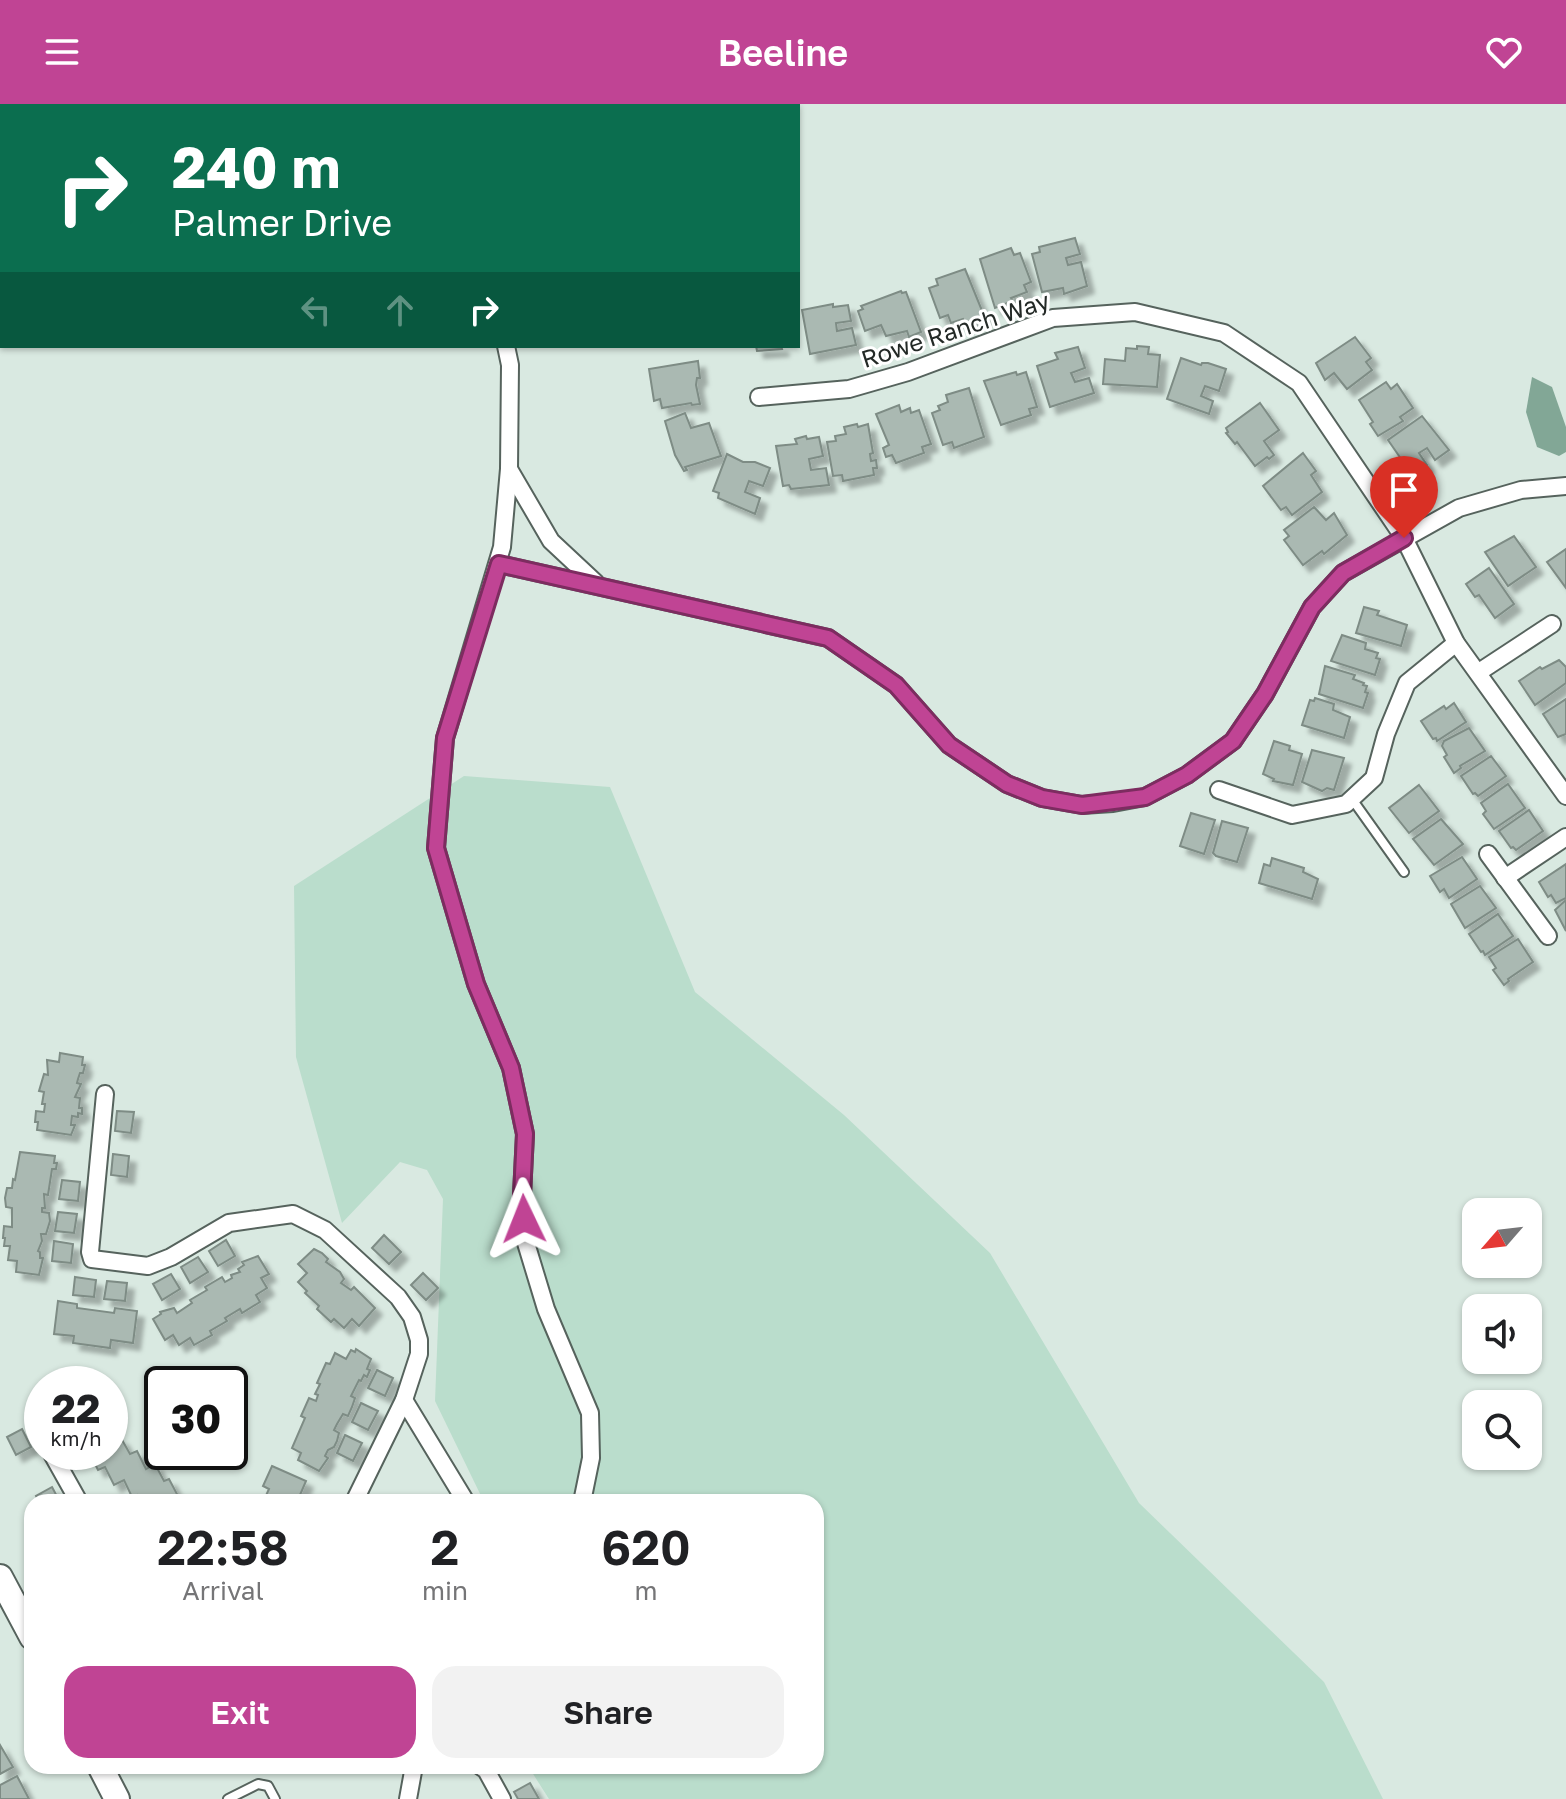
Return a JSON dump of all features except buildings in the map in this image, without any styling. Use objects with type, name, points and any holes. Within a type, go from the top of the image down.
[{"type":"main road","points":[[0,1577],[24,1622]]},
{"type":"main road","points":[[104,1774],[117,1799]]},
{"type":"street","name":"Rowe Ranch Way","points":[[759,397],[849,389],[908,372],[1053,318],[1135,312],[1224,333],[1299,383],[1404,538],[1456,643],[1566,796]]},
{"type":"street","points":[[506,348],[510,365],[509,469],[499,564],[445,738],[436,848],[476,984],[511,1068],[525,1134],[522,1195],[526,1243],[546,1309],[590,1413],[591,1458],[584,1494]]},
{"type":"street","points":[[509,469],[551,541],[600,587]]},
{"type":"street","points":[[499,564],[828,638],[896,685],[949,745],[1007,784],[1042,798],[1082,805],[1145,797],[1187,775],[1233,741],[1265,694],[1312,607],[1343,573],[1459,508],[1521,490],[1566,486]]},
{"type":"street","points":[[1479,672],[1552,624]]},
{"type":"street","points":[[1219,790],[1292,815],[1346,804],[1374,778],[1386,734],[1407,683],[1456,643]]},
{"type":"street","points":[[1551,774],[1566,764]]},
{"type":"street","points":[[1505,878],[1566,837]]},
{"type":"street","points":[[1488,854],[1548,936]]},
{"type":"street","points":[[105,1094],[90,1252],[92,1259],[148,1266],[171,1257],[229,1223],[293,1214],[325,1230],[398,1297],[412,1317],[419,1340],[419,1354],[404,1400],[358,1494]]},
{"type":"street","points":[[404,1400],[461,1494]]},
{"type":"street","points":[[61,1470],[75,1494]]},
{"type":"street","points":[[408,1799],[413,1774]]},
{"type":"street","points":[[488,1774],[502,1799]]},
{"type":"lane","points":[[1352,799],[1404,872]]},
{"type":"lane","points":[[228,1799],[258,1784],[268,1786],[275,1799]]},
{"type":"shaded area","points":[[1532,377],[1552,387],[1566,427],[1566,452],[1559,456],[1537,447],[1526,412]]},
{"type":"shaded area","points":[[464,776],[610,787],[695,992],[844,1115],[990,1253],[1139,1503],[1324,1682],[1383,1799],[549,1799],[533,1774],[824,1774],[824,1494],[480,1494],[435,1401],[443,1199],[427,1170],[400,1162],[342,1223],[296,1057],[294,886]]},
{"type":"route","points":[[524,1219],[525,1134],[511,1068],[476,984],[436,848],[445,738],[499,564],[828,638],[896,685],[949,745],[1007,784],[1042,798],[1082,805],[1145,797],[1187,775],[1233,741],[1265,694],[1312,607],[1343,573],[1404,538]]}]
